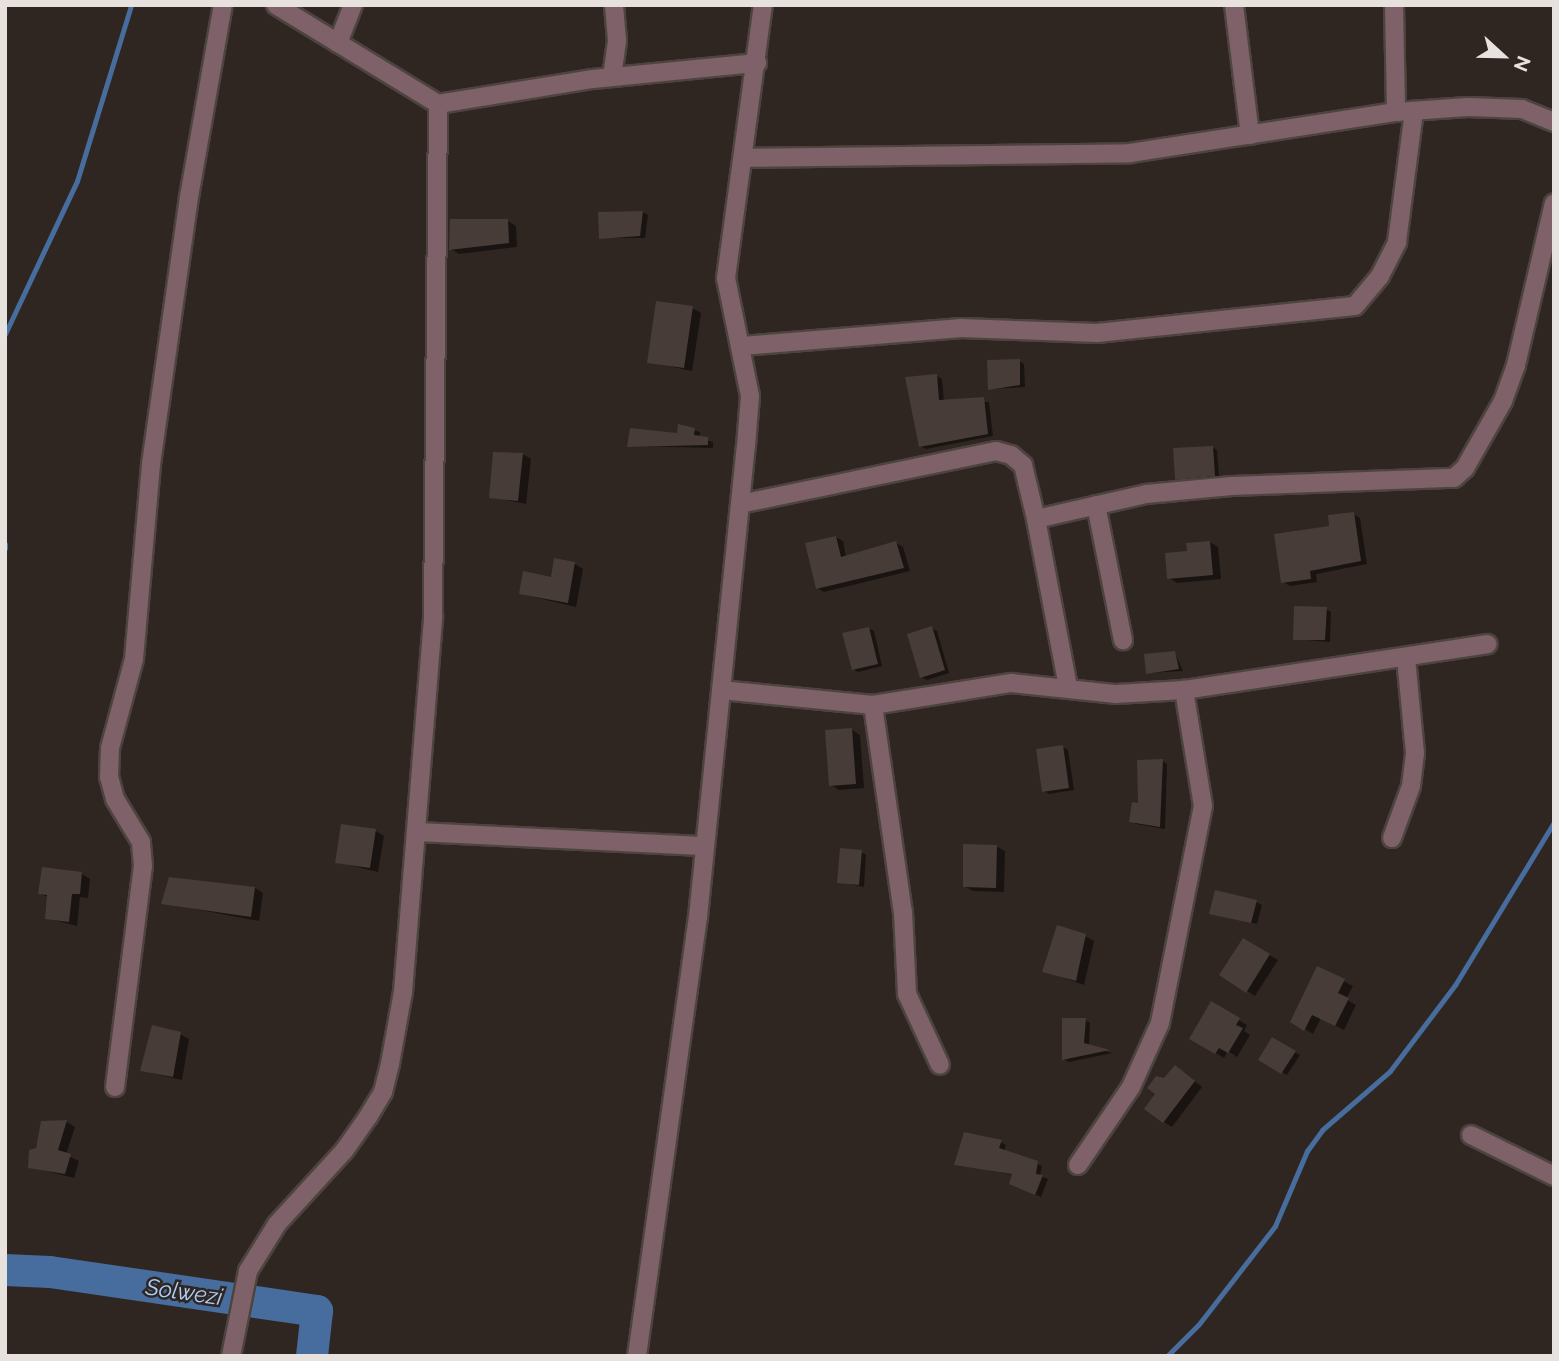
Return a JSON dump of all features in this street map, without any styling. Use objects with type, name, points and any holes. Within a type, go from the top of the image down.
[{"type":"street","points":[[115,1087],[143,866],[141,842],[112,788],[110,748],[134,659],[151,464],[189,197],[223,5]]},
{"type":"street","points":[[276,5],[438,104],[612,77],[757,63]]},
{"type":"street","points":[[338,43],[353,5]]},
{"type":"street","points":[[612,77],[614,5]]},
{"type":"street","points":[[638,1356],[698,917],[750,396],[742,346],[726,278],[763,5]]},
{"type":"street","points":[[1234,5],[1250,135]]},
{"type":"street","points":[[1394,5],[1396,112]]},
{"type":"street","points":[[232,1356],[248,1271],[277,1224],[344,1151],[383,1092],[403,992],[433,616],[438,104]]},
{"type":"street","points":[[743,158],[1130,153],[1396,112],[1468,107],[1522,109],[1554,122]]},
{"type":"street","points":[[742,346],[961,328],[1097,333],[1355,306],[1380,276],[1397,242],[1414,111]]},
{"type":"street","points":[[1036,519],[1146,494],[1232,486],[1454,478],[1465,468],[1503,401],[1516,365],[1554,203]]},
{"type":"street","points":[[740,504],[996,451],[1023,465],[1068,687]]},
{"type":"street","points":[[1096,506],[1123,639]]},
{"type":"street","points":[[721,690],[873,705],[960,688],[1011,683],[1116,694],[1184,690],[1488,644]]},
{"type":"street","points":[[1392,838],[1411,786],[1415,753],[1406,657]]},
{"type":"street","points":[[1078,1165],[1131,1087],[1160,1023],[1203,806],[1184,690]]},
{"type":"street","points":[[873,705],[903,912],[907,994],[940,1065]]},
{"type":"street","points":[[417,832],[703,846]]},
{"type":"street","points":[[1471,1135],[1554,1175]]},
{"type":"building","points":[[643,211],[640,236],[599,239],[598,212]]},
{"type":"building","points":[[450,219],[508,219],[509,243],[449,250]]},
{"type":"building","points":[[656,301],[693,306],[684,368],[647,363]]},
{"type":"building","points":[[1020,359],[1020,385],[988,390],[987,360]]},
{"type":"building","points":[[937,374],[939,400],[984,397],[988,434],[919,447],[905,377]]},
{"type":"building","points":[[678,424],[695,428],[694,435],[708,437],[708,445],[627,447],[630,428],[677,433]]},
{"type":"building","points":[[1213,446],[1215,476],[1175,480],[1173,448]]},
{"type":"building","points":[[493,452],[523,453],[518,501],[489,498]]},
{"type":"building","points":[[1354,512],[1361,561],[1310,571],[1311,579],[1281,583],[1274,534],[1329,526],[1328,515]]},
{"type":"building","points":[[836,536],[841,557],[896,541],[904,568],[816,589],[805,543]]},
{"type":"building","points":[[1210,541],[1213,575],[1167,579],[1165,553],[1187,551],[1186,543]]},
{"type":"building","points":[[554,558],[575,562],[568,603],[519,594],[523,571],[551,577]]},
{"type":"building","points":[[1294,606],[1327,607],[1325,640],[1293,640]]},
{"type":"building","points":[[932,626],[945,670],[920,678],[907,634]]},
{"type":"building","points":[[869,627],[878,664],[852,670],[842,633]]},
{"type":"building","points":[[1175,651],[1179,669],[1146,674],[1144,654]]},
{"type":"building","points":[[852,728],[856,784],[829,786],[825,730]]},
{"type":"building","points":[[1063,745],[1069,788],[1042,792],[1036,749]]},
{"type":"building","points":[[1163,759],[1160,827],[1129,822],[1132,802],[1138,803],[1137,760]]},
{"type":"building","points":[[341,824],[376,829],[370,868],[335,863]]},
{"type":"building","points":[[963,844],[997,845],[996,888],[963,887]]},
{"type":"building","points":[[840,848],[862,850],[859,885],[837,883]]},
{"type":"building","points":[[42,867],[82,872],[80,894],[72,894],[69,922],[45,919],[47,895],[38,894]]},
{"type":"building","points":[[169,877],[255,887],[251,917],[161,904]]},
{"type":"building","points":[[1215,890],[1257,900],[1251,923],[1209,914]]},
{"type":"building","points":[[1057,925],[1086,934],[1076,981],[1042,972]]},
{"type":"building","points":[[1243,938],[1270,954],[1246,993],[1219,975]]},
{"type":"building","points":[[1317,966],[1345,979],[1338,993],[1349,998],[1335,1026],[1312,1015],[1304,1031],[1290,1022]]},
{"type":"building","points":[[1211,1001],[1240,1018],[1236,1025],[1243,1028],[1228,1053],[1219,1048],[1215,1054],[1189,1039]]},
{"type":"building","points":[[1062,1018],[1086,1018],[1084,1043],[1110,1050],[1062,1060]]},
{"type":"building","points":[[152,1025],[181,1032],[173,1077],[140,1071]]},
{"type":"building","points":[[1272,1037],[1296,1051],[1281,1074],[1258,1060]]},
{"type":"building","points":[[1175,1065],[1195,1081],[1163,1123],[1144,1109],[1155,1094],[1147,1088],[1156,1076],[1164,1078]]},
{"type":"building","points":[[67,1120],[58,1150],[71,1154],[65,1174],[28,1168],[29,1150],[36,1148],[41,1121]]},
{"type":"building","points":[[964,1132],[1002,1140],[999,1148],[1038,1161],[1036,1174],[1043,1175],[1035,1195],[1009,1184],[1012,1174],[954,1165]]},
{"type":"waterway","points":[[5,334],[77,181],[131,5]]},
{"type":"waterway","points":[[1167,1356],[1199,1324],[1275,1226],[1307,1151],[1322,1130],[1390,1071],[1455,985],[1554,822]]},
{"type":"waterway","name":"Solwezi","points":[[5,1270],[50,1272],[317,1311],[312,1356]]}]
